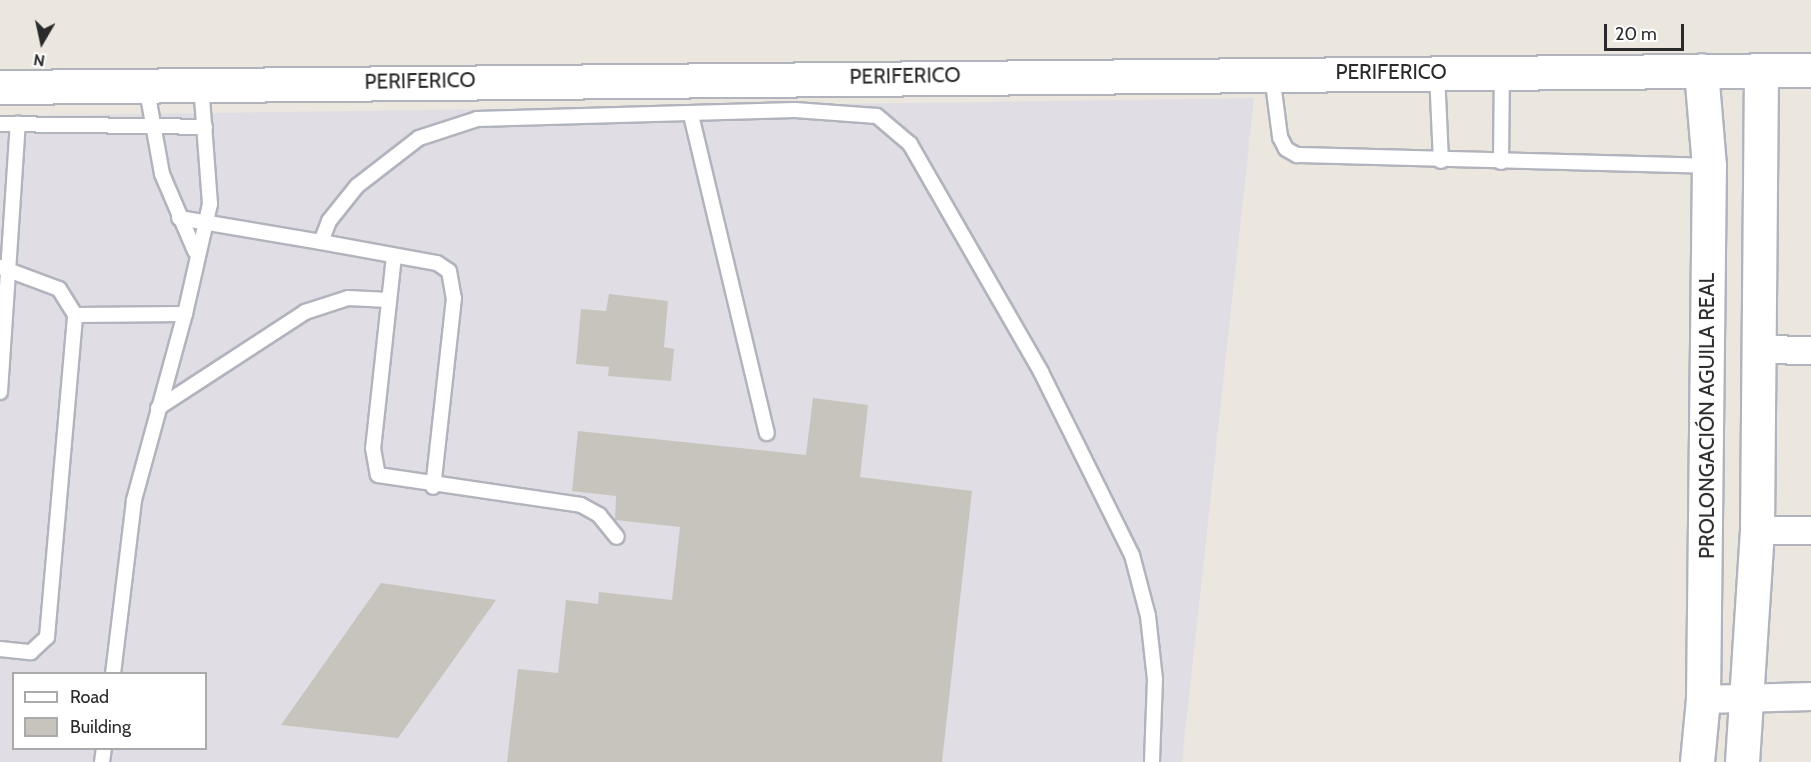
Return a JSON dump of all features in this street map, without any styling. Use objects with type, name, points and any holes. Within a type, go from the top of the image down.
[{"type":"street","name":"PROLONGACIÓN AGUILA REAL","points":[[1697,762],[1703,699],[1709,166],[1701,70]]},
{"type":"street","points":[[1742,762],[1757,530],[1761,70]]},
{"type":"street","name":"PERIFERICO","points":[[0,87],[201,83],[1811,70]]},
{"type":"street","points":[[1760,349],[1811,350]]},
{"type":"street","points":[[1757,530],[1811,530]]},
{"type":"street","points":[[1703,699],[1811,696]]},
{"type":"lane","points":[[1437,72],[1441,161]]},
{"type":"lane","points":[[1501,162],[1502,72]]},
{"type":"lane","points":[[1271,73],[1280,136],[1286,149],[1297,155],[1441,161],[1709,166]]},
{"type":"lane","points":[[113,672],[134,500],[185,314],[195,251],[207,223],[205,127],[201,83]]},
{"type":"lane","points":[[146,85],[154,128],[179,219],[195,251]]},
{"type":"lane","points":[[321,242],[329,221],[357,186],[419,138],[449,124],[477,119],[851,111],[877,116],[910,144],[1041,372],[1132,555],[1148,616],[1155,679],[1152,762]]},
{"type":"lane","points":[[691,115],[767,433]]},
{"type":"lane","points":[[0,124],[205,127]]},
{"type":"lane","points":[[0,392],[4,268],[18,124]]},
{"type":"lane","points":[[179,219],[437,263],[449,271],[453,283],[433,487]]},
{"type":"lane","points":[[394,256],[372,465],[386,480],[581,505],[599,515],[617,537]]},
{"type":"lane","points":[[0,649],[31,652],[47,637],[75,315],[59,288],[4,268]]},
{"type":"lane","points":[[158,408],[305,312],[348,298],[389,300]]},
{"type":"lane","points":[[75,315],[185,314]]},
{"type":"shaded area","points":[[1254,98],[1182,762],[0,762],[0,116]]},
{"type":"building","points":[[609,294],[668,301],[664,347],[674,349],[671,381],[608,376],[609,367],[576,364],[581,309],[606,311]]},
{"type":"building","points":[[813,398],[868,405],[860,477],[972,491],[942,762],[507,762],[518,669],[558,673],[566,600],[598,604],[599,592],[672,600],[680,527],[615,520],[616,496],[572,491],[578,431],[806,455]]},
{"type":"building","points":[[381,583],[496,600],[398,738],[281,725]]}]
